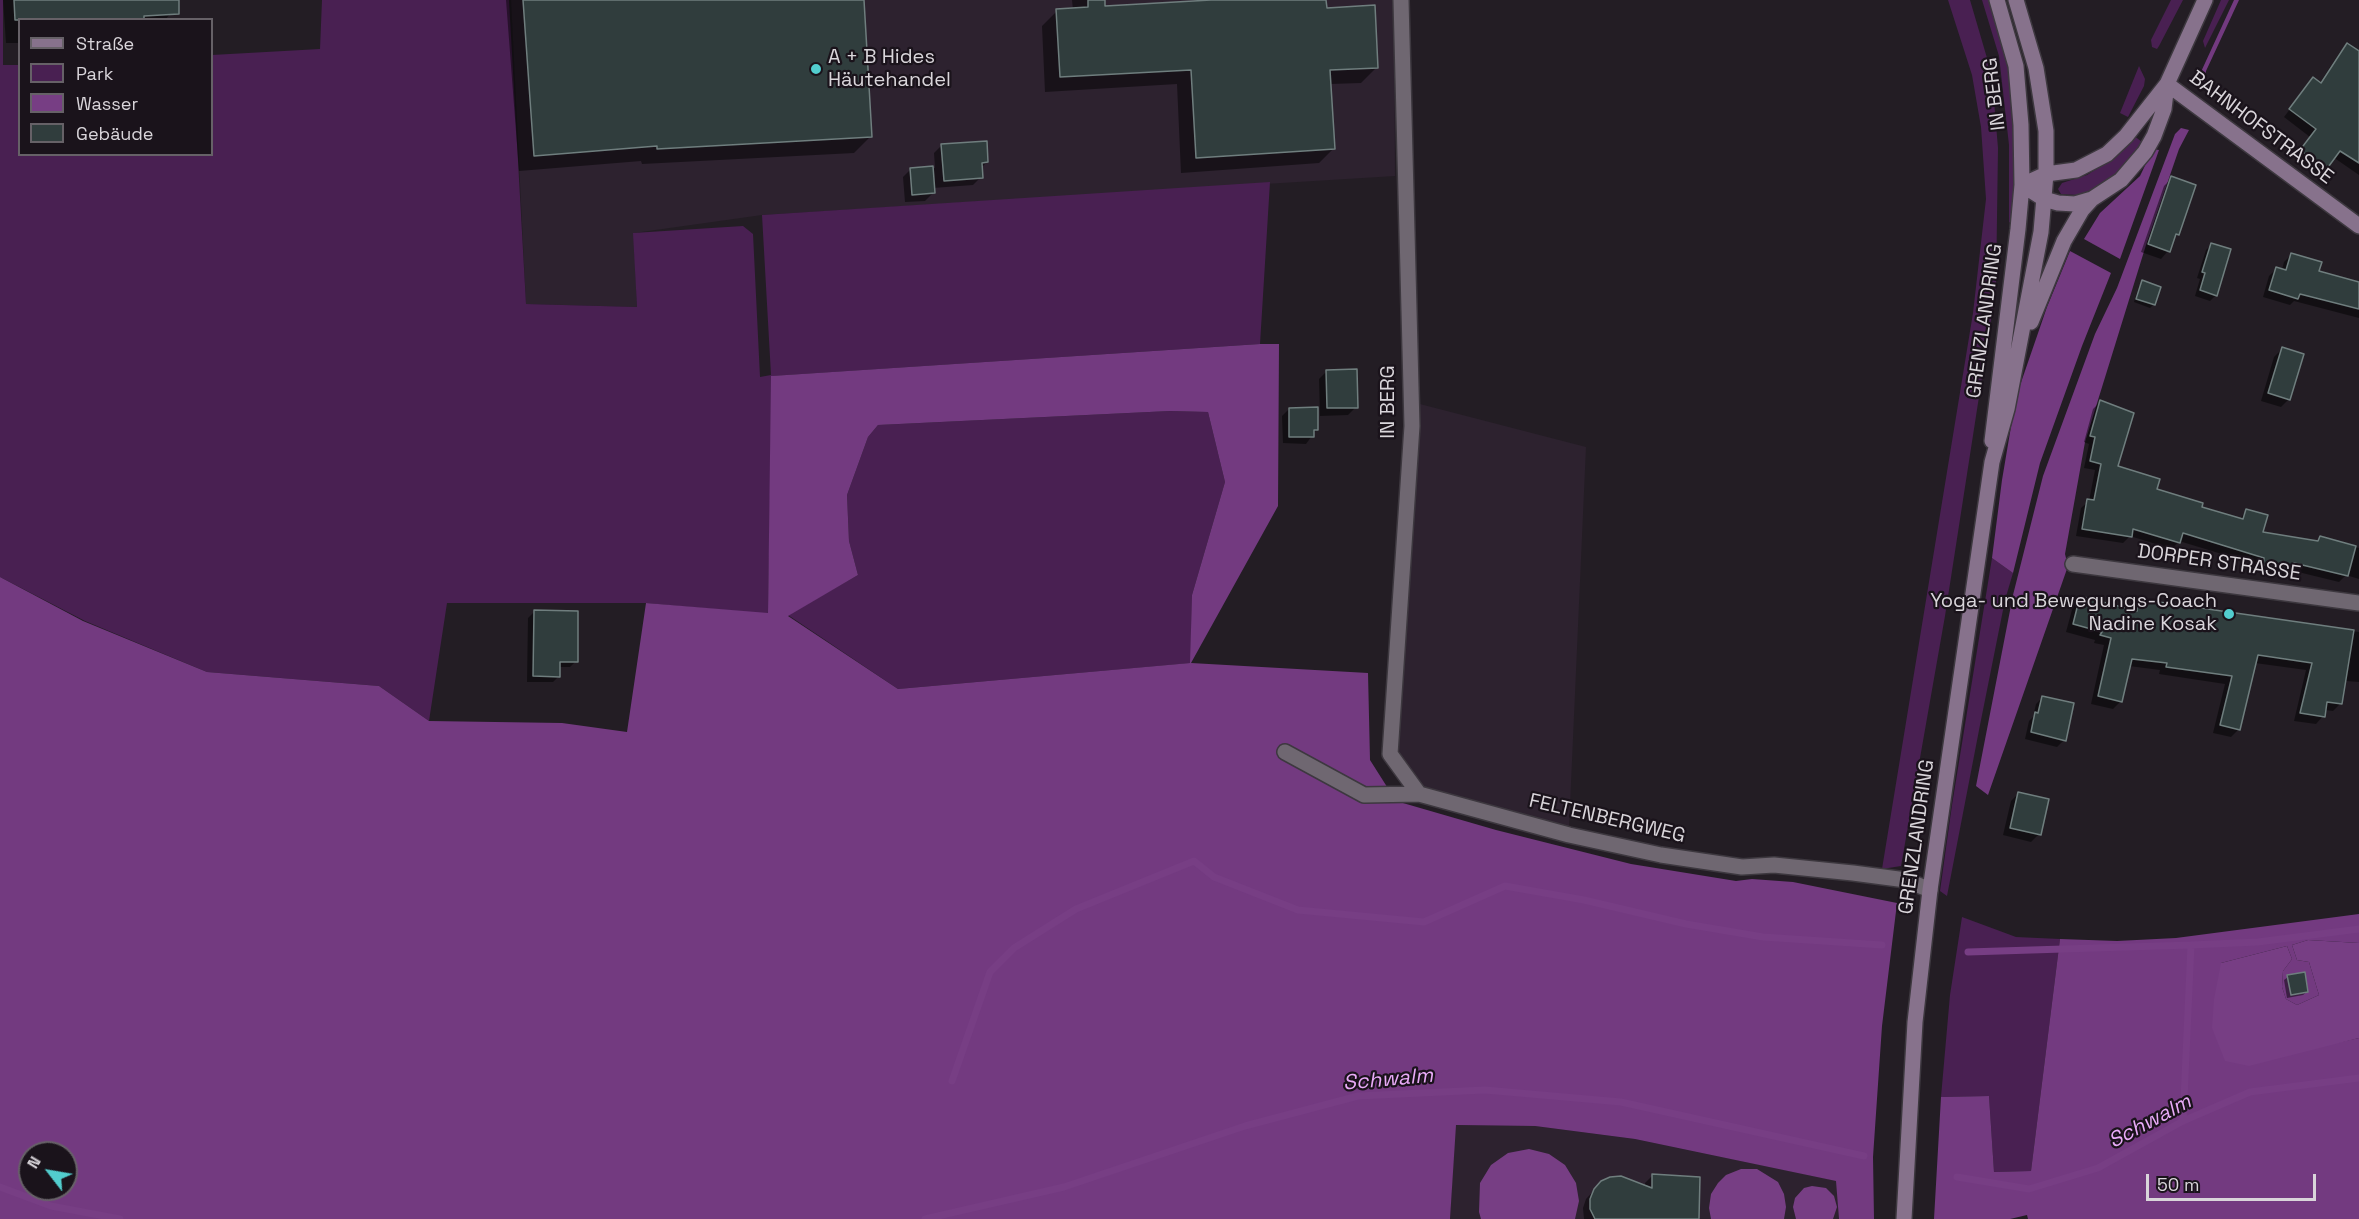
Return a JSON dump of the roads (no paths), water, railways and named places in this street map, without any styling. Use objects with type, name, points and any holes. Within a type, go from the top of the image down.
[{"type":"main road","name":"IN BERG","points":[[1997,0],[2016,66],[2021,124],[2022,186]]},
{"type":"main road","name":"IN BERG","points":[[2016,0],[2036,68],[2046,131],[2046,174]]},
{"type":"main road","points":[[2022,186],[2046,174],[2076,170],[2107,154],[2126,136],[2167,84],[2205,0]]},
{"type":"main road","points":[[2018,355],[2064,241],[2082,210],[2092,199],[2121,180],[2145,152],[2164,109],[2167,84]]},
{"type":"main road","name":"BAHNHOFSTRASSE","points":[[2167,84],[2359,226]]},
{"type":"main road","name":"GRENZLANDRING","points":[[1904,1219],[1915,1022],[1930,890],[1992,462],[2007,409],[2018,355],[2041,232],[2046,174]]},
{"type":"main road","points":[[2022,186],[2044,199],[2058,203],[2075,204],[2092,199]]},
{"type":"main road","name":"GRENZLANDRING","points":[[1992,462],[1991,430],[2019,229],[2022,186]]},
{"type":"street","name":"IN BERG","points":[[1401,0],[1412,426],[1390,754],[1419,794]]},
{"type":"street","name":"DORPER STRASSE","points":[[2073,564],[2359,603]]},
{"type":"street","name":"FELTENBERGWEG","points":[[1285,752],[1364,795],[1419,794],[1569,835],[1661,855],[1742,867],[1774,865],[1864,874],[1906,880],[1930,890]]},
{"type":"water","points":[[2308,940],[2359,943],[2359,1038],[2249,1066],[2225,1061],[2212,1028],[2214,999],[2221,963],[2287,946],[2292,959],[2283,971],[2282,987],[2286,999],[2297,1005],[2319,995],[2309,962],[2297,960],[2292,945]]},
{"type":"water","points":[[1529,1149],[1549,1154],[1565,1165],[1576,1183],[1579,1201],[1575,1219],[1481,1219],[1479,1212],[1480,1183],[1491,1165],[1508,1153]]},
{"type":"water","points":[[1741,1169],[1757,1169],[1778,1182],[1784,1194],[1786,1207],[1784,1219],[1711,1219],[1709,1208],[1711,1194],[1726,1175]]},
{"type":"water","points":[[1812,1186],[1826,1188],[1834,1196],[1837,1207],[1833,1219],[1796,1219],[1793,1207],[1795,1198],[1804,1188]]},
{"type":"waterway","points":[[952,1081],[990,972],[1014,948],[1076,909],[1194,861],[1214,877],[1298,910],[1424,922],[1505,886],[1584,900],[1686,924],[1763,937],[1882,945]]},
{"type":"waterway","points":[[2191,945],[2258,942],[2359,929]]},
{"type":"waterway","points":[[1968,952],[2191,945],[2183,1121]]},
{"type":"waterway","name":"Schwalm","points":[[1957,1177],[2029,1189],[2098,1168],[2183,1121],[2250,1092],[2359,1078]]},
{"type":"waterway","name":"Schwalm","points":[[925,1219],[1064,1187],[1245,1126],[1358,1096],[1485,1090],[1621,1102],[1864,1156]]},
{"type":"waterway","name":"Schwalm","points":[[0,1187],[51,1206],[120,1219]]},
{"type":"place","name":"A + B Hides Häutehandel","points":[[816,69]]},
{"type":"place","name":"Yoga- und Bewegungs-Coach Nadine Kosak","points":[[2229,614]]}]
